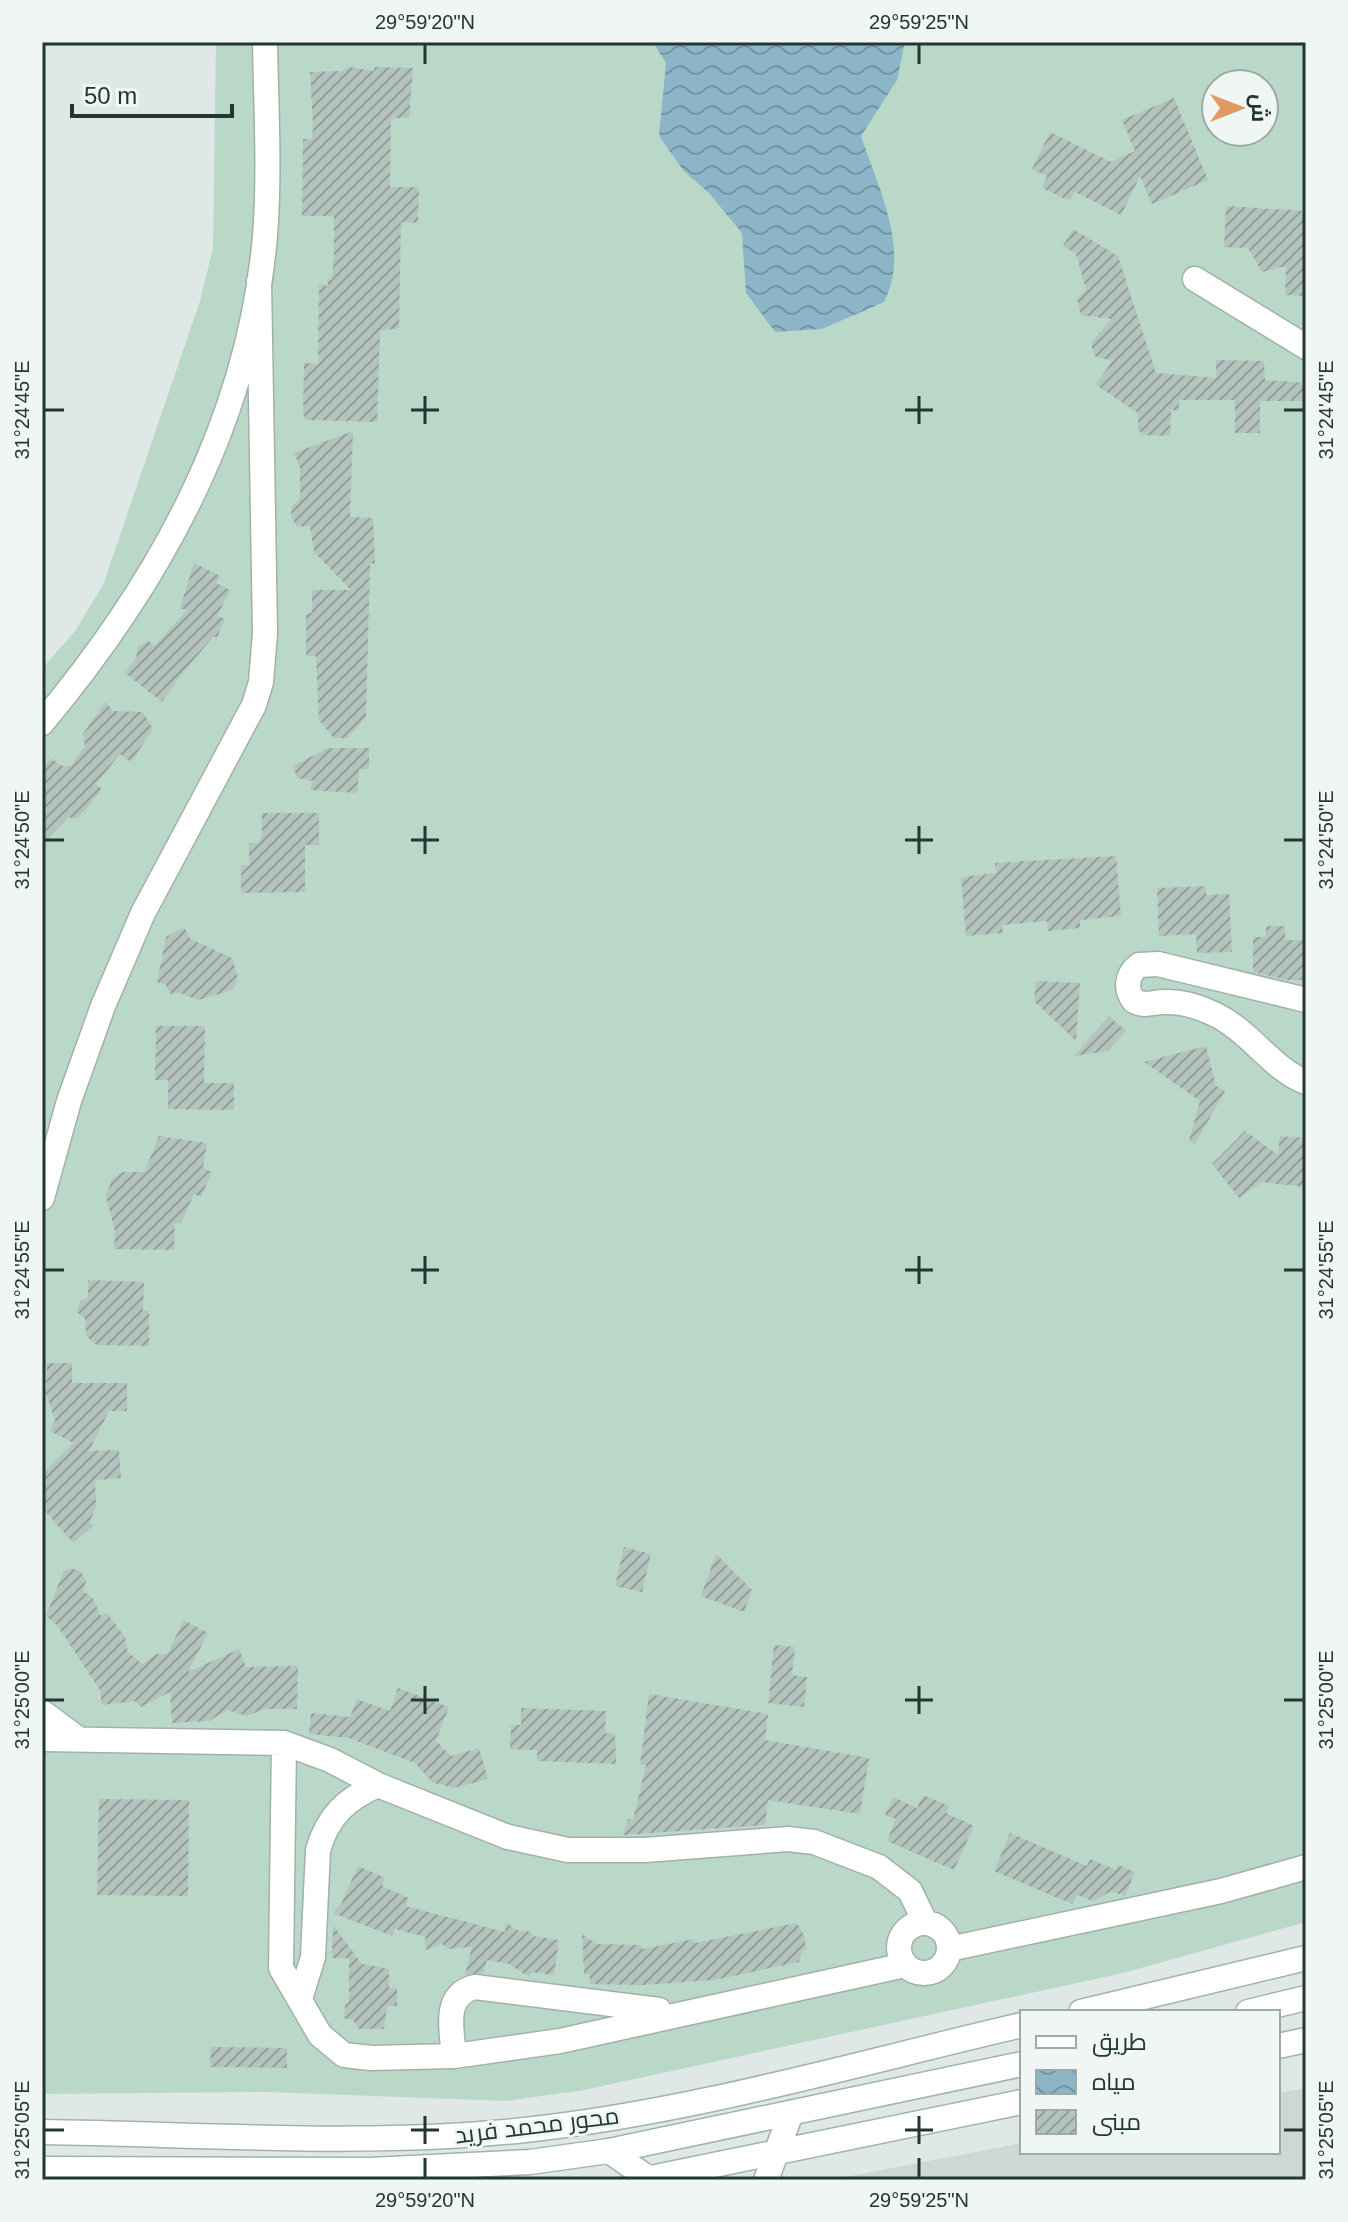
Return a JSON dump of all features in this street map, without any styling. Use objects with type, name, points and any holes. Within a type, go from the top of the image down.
[{"type":"street","points":[[42,1198],[69,1101],[103,1006],[143,913],[242,728],[261,682],[265,633],[259,281],[266,202],[265,42]]},
{"type":"street","points":[[1195,279],[1306,347]]},
{"type":"street","points":[[42,723],[109,640],[148,582],[182,520],[210,456],[233,390],[259,281]]},
{"type":"street","points":[[1306,1000],[1158,964],[1139,965],[1128,980],[1128,990],[1134,1001],[1146,1005],[1181,1002],[1211,1012],[1234,1024],[1285,1071],[1306,1082]]},
{"type":"street","points":[[42,1712],[77,1738]]},
{"type":"street","points":[[42,1739],[284,1743],[508,1837],[558,1849],[609,1852],[761,1840],[814,1842],[879,1867],[910,1891],[925,1922],[943,1931],[949,1949],[947,1959],[932,1972],[913,1971],[900,1956],[901,1937],[915,1924],[925,1922]]},
{"type":"street","points":[[284,1743],[279,1956],[286,1979],[326,2044],[344,2055],[454,2056],[560,2041],[905,1965]]},
{"type":"street","points":[[300,1999],[311,1970],[317,1859],[323,1833],[343,1804],[378,1785]]},
{"type":"street","points":[[949,1949],[1221,1891],[1306,1867]]},
{"type":"street","points":[[1089,2010],[1306,1958]]},
{"type":"street","points":[[454,2056],[451,2008],[460,1994],[475,1987],[600,2005],[689,2011]]},
{"type":"street","points":[[1256,2010],[1306,1998]]},
{"type":"street","name":"محور محمد فريد","points":[[42,2132],[376,2137],[523,2130],[673,2106],[1020,2025]]},
{"type":"street","points":[[1280,2046],[1306,2040]]},
{"type":"street","name":"محور محمد فريد","points":[[42,2169],[180,2175],[530,2162],[609,2151],[1020,2064]]},
{"type":"street","points":[[609,2151],[647,2179],[1020,2102]]},
{"type":"street","points":[[766,2180],[791,2113]]},
{"type":"shaded area","points":[[1306,2088],[1306,2180],[830,2180],[1020,2143],[1020,2154],[1280,2154],[1280,2093]]},
{"type":"green space","points":[[216,42],[1306,42],[1306,1922],[1123,1973],[584,2090],[506,2101],[268,2092],[42,2094],[42,669],[75,631],[103,585],[200,301],[213,248]]},
{"type":"water","points":[[653,42],[905,42],[897,80],[861,136],[883,197],[893,240],[891,282],[884,302],[822,329],[775,332],[746,293],[742,233],[709,193],[683,170],[659,136],[666,63]]},
{"type":"building","points":[[349,67],[374,71],[374,67],[413,68],[409,118],[391,118],[390,187],[419,187],[418,223],[401,222],[399,328],[380,331],[377,422],[305,420],[303,412],[304,363],[318,364],[319,284],[328,286],[327,278],[332,280],[334,250],[334,216],[302,216],[303,139],[312,139],[313,126],[310,72],[341,71]]},
{"type":"building","points":[[1174,98],[1208,180],[1152,204],[1140,176],[1121,215],[1075,192],[1070,201],[1042,188],[1047,176],[1032,169],[1050,132],[1111,162],[1135,151],[1122,120]]},
{"type":"building","points":[[1226,206],[1306,211],[1306,296],[1285,295],[1286,266],[1262,272],[1248,248],[1224,247]]},
{"type":"building","points":[[1073,229],[1118,256],[1156,373],[1216,378],[1216,360],[1264,361],[1265,380],[1306,383],[1306,401],[1260,401],[1260,433],[1235,433],[1235,400],[1179,400],[1179,410],[1171,410],[1170,436],[1144,435],[1138,430],[1138,413],[1096,385],[1112,361],[1094,356],[1091,343],[1111,319],[1081,315],[1077,299],[1086,289],[1076,254],[1063,246]]},
{"type":"building","points":[[353,431],[350,517],[373,518],[375,564],[370,563],[366,717],[348,738],[334,738],[319,720],[316,656],[306,656],[306,615],[312,612],[312,590],[351,590],[314,552],[310,527],[296,526],[291,516],[292,506],[300,499],[300,467],[294,453]]},
{"type":"building","points":[[194,563],[220,576],[216,583],[230,590],[217,616],[225,619],[217,638],[214,636],[162,702],[125,673],[136,658],[138,646],[149,641],[154,646],[187,610],[180,608]]},
{"type":"building","points":[[105,702],[113,711],[143,712],[153,729],[131,762],[120,754],[96,784],[102,789],[88,807],[76,819],[69,817],[42,845],[42,768],[51,758],[62,766],[71,766],[85,746],[83,734]]},
{"type":"building","points":[[328,748],[369,748],[369,769],[359,769],[357,793],[310,790],[313,781],[297,778],[293,766]]},
{"type":"building","points":[[262,813],[319,813],[319,845],[305,845],[305,892],[241,893],[241,865],[249,865],[249,843],[258,843],[262,835]]},
{"type":"building","points":[[1116,856],[1121,916],[1080,920],[1080,928],[1048,931],[1047,921],[1002,925],[1003,933],[966,936],[961,877],[996,873],[995,863]]},
{"type":"building","points":[[1206,886],[1206,895],[1229,894],[1232,952],[1197,953],[1196,934],[1159,936],[1157,888]]},
{"type":"building","points":[[1266,926],[1285,926],[1285,940],[1306,940],[1306,980],[1288,980],[1253,972],[1253,937],[1266,937]]},
{"type":"building","points":[[184,927],[190,939],[232,958],[238,978],[233,990],[198,1000],[180,993],[171,994],[166,985],[157,982],[166,937]]},
{"type":"building","points":[[1036,981],[1080,983],[1076,1041],[1034,1001]]},
{"type":"building","points":[[1109,1016],[1126,1031],[1108,1051],[1074,1056]]},
{"type":"building","points":[[156,1026],[205,1026],[204,1083],[234,1083],[234,1110],[168,1109],[168,1080],[155,1080]]},
{"type":"building","points":[[1206,1046],[1216,1086],[1225,1091],[1195,1144],[1189,1141],[1200,1101],[1144,1062]]},
{"type":"building","points":[[1245,1131],[1278,1155],[1280,1136],[1306,1138],[1306,1187],[1262,1182],[1239,1198],[1212,1164]]},
{"type":"building","points":[[159,1136],[207,1143],[203,1168],[212,1172],[201,1197],[194,1194],[181,1223],[175,1223],[174,1250],[114,1249],[115,1231],[106,1197],[112,1179],[123,1172],[144,1172]]},
{"type":"building","points":[[88,1280],[144,1282],[143,1311],[149,1311],[149,1346],[97,1345],[86,1336],[85,1319],[77,1312],[80,1301],[88,1298]]},
{"type":"building","points":[[47,1363],[72,1363],[72,1383],[127,1383],[127,1411],[109,1411],[89,1451],[119,1450],[121,1478],[95,1480],[96,1506],[90,1522],[93,1526],[73,1543],[42,1507],[42,1474],[74,1443],[50,1431],[55,1421],[46,1393]]},
{"type":"building","points":[[624,1547],[651,1554],[642,1592],[615,1586]]},
{"type":"building","points":[[716,1554],[752,1590],[744,1612],[701,1596]]},
{"type":"building","points":[[72,1568],[81,1572],[86,1581],[83,1591],[92,1597],[101,1616],[107,1613],[125,1637],[128,1652],[142,1664],[156,1654],[167,1654],[184,1620],[208,1633],[188,1672],[239,1649],[246,1667],[298,1666],[297,1709],[264,1709],[247,1716],[228,1710],[209,1721],[172,1723],[170,1692],[141,1707],[135,1701],[102,1705],[100,1690],[57,1625],[46,1616],[64,1571]]},
{"type":"building","points":[[774,1645],[795,1647],[792,1675],[807,1677],[804,1707],[768,1703]]},
{"type":"building","points":[[398,1688],[449,1707],[436,1741],[451,1756],[479,1748],[488,1779],[453,1788],[432,1782],[415,1763],[349,1738],[309,1734],[311,1713],[350,1717],[357,1699],[390,1711]]},
{"type":"building","points":[[649,1694],[768,1714],[765,1740],[869,1758],[860,1814],[768,1800],[765,1825],[623,1835],[628,1819],[633,1820],[646,1765],[640,1765]]},
{"type":"building","points":[[521,1708],[606,1711],[605,1733],[615,1734],[616,1764],[537,1761],[537,1750],[510,1749],[511,1725],[521,1725]]},
{"type":"building","points":[[923,1795],[949,1806],[946,1813],[974,1826],[954,1870],[887,1841],[896,1819],[885,1815],[893,1797],[917,1808]]},
{"type":"building","points":[[99,1799],[189,1800],[188,1896],[97,1895]]},
{"type":"building","points":[[1010,1833],[1087,1866],[1090,1859],[1116,1870],[1118,1865],[1135,1872],[1125,1896],[1111,1891],[1093,1901],[1077,1895],[1072,1904],[994,1871]]},
{"type":"building","points":[[358,1866],[385,1878],[382,1886],[409,1898],[405,1906],[505,1932],[506,1922],[516,1930],[531,1932],[532,1936],[559,1940],[554,1975],[532,1972],[529,1977],[509,1964],[487,1960],[483,1973],[465,1975],[472,1947],[448,1949],[442,1944],[426,1950],[425,1937],[395,1929],[392,1936],[333,1913],[341,1904]]},
{"type":"building","points":[[797,1923],[804,1935],[806,1949],[802,1950],[799,1962],[714,1980],[643,1985],[590,1984],[590,1974],[584,1974],[582,1934],[596,1944],[642,1945],[642,1949],[694,1939],[695,1943]]},
{"type":"building","points":[[333,1925],[362,1964],[389,1969],[389,1988],[397,1988],[397,2006],[387,2006],[384,2029],[359,2029],[353,2020],[344,2018],[345,2005],[349,2002],[349,1958],[332,1958]]},
{"type":"building","points":[[211,2047],[287,2048],[287,2068],[210,2067]]}]
